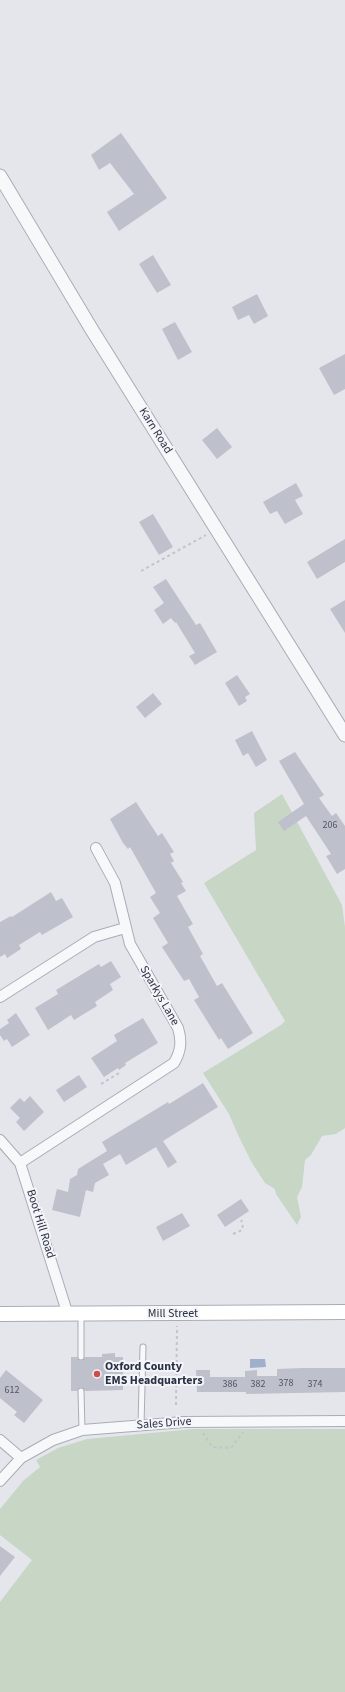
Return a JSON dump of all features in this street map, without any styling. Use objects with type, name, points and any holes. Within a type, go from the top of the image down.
[{"type":"main road","name":"Mill Street","points":[[0,1314],[74,1315],[345,1312]]},
{"type":"street","name":"Karn Road","points":[[0,176],[92,330],[345,735]]},
{"type":"street","name":"Sparkys Lane","points":[[20,1163],[174,1063],[179,1055],[180,1037],[178,1028],[137,959],[130,944],[115,883],[96,848]]},
{"type":"street","points":[[0,997],[65,954],[94,937],[125,928]]},
{"type":"street","name":"Boot Hill Road","points":[[0,1140],[20,1163],[74,1315]]},
{"type":"street","name":"Sales Drive","points":[[0,1481],[21,1458],[53,1440],[82,1430],[194,1422],[345,1421]]},
{"type":"street","points":[[0,1440],[21,1458]]},
{"type":"lane","points":[[74,1315],[81,1357]]},
{"type":"lane","points":[[141,1425],[143,1347]]},
{"type":"lane","points":[[81,1391],[82,1430]]},
{"type":"path","points":[[141,571],[216,530]]},
{"type":"path","points":[[101,1084],[119,1073],[118,1071]]},
{"type":"path","points":[[233,1234],[242,1230],[243,1224],[240,1220]]},
{"type":"path","points":[[176,1405],[178,1314]]},
{"type":"path","points":[[194,1422],[212,1447],[231,1448],[251,1421]]},
{"type":"green space","points":[[282,794],[342,905],[345,927],[345,1128],[336,1134],[322,1136],[311,1155],[305,1160],[302,1187],[297,1197],[301,1217],[297,1225],[276,1194],[275,1189],[265,1183],[252,1163],[229,1114],[203,1073],[281,1025],[285,1021],[204,883],[256,850],[254,813]]},
{"type":"green space","points":[[194,1429],[345,1429],[345,1692],[0,1692],[0,1602],[32,1560],[0,1535],[0,1509],[23,1481],[40,1467],[36,1460],[58,1448],[87,1439]]},
{"type":"water","points":[[250,1359],[265,1359],[266,1367],[250,1368]]},
{"type":"building","points":[[121,133],[167,198],[119,231],[107,212],[134,194],[110,163],[99,170],[91,155]]},
{"type":"building","points":[[153,255],[171,285],[157,293],[139,264]]},
{"type":"building","points":[[257,294],[268,316],[254,324],[249,315],[238,320],[232,307]]},
{"type":"building","points":[[175,322],[192,352],[178,360],[162,329]]},
{"type":"building","points":[[345,354],[345,389],[334,395],[319,368]]},
{"type":"building","points":[[217,428],[232,447],[217,459],[202,440]]},
{"type":"building","points":[[296,483],[303,496],[295,500],[303,514],[285,524],[277,511],[270,514],[263,502]]},
{"type":"building","points":[[153,514],[173,547],[159,555],[139,522]]},
{"type":"building","points":[[345,539],[345,562],[317,579],[307,562]]},
{"type":"building","points":[[166,579],[196,625],[200,623],[217,652],[195,665],[189,656],[195,653],[176,622],[175,623],[171,618],[163,624],[154,610],[164,603],[153,587]]},
{"type":"building","points":[[345,600],[345,633],[330,609]]},
{"type":"building","points":[[237,675],[250,694],[245,697],[247,701],[239,706],[225,683]]},
{"type":"building","points":[[153,693],[162,704],[145,718],[136,707]]},
{"type":"building","points":[[252,731],[267,760],[256,767],[248,753],[243,756],[235,740]]},
{"type":"building","points":[[295,752],[324,795],[319,798],[332,816],[336,813],[345,826],[345,869],[337,874],[326,856],[331,854],[306,816],[284,831],[278,822],[304,804],[279,761]]},
{"type":"building","points":[[136,802],[158,836],[162,833],[174,852],[170,854],[174,861],[171,863],[183,882],[181,883],[186,891],[177,896],[193,924],[188,927],[203,954],[200,956],[217,986],[222,983],[253,1033],[228,1049],[221,1038],[219,1040],[194,1000],[199,997],[189,979],[184,981],[162,947],[168,943],[153,918],[160,913],[150,897],[156,893],[130,847],[128,849],[123,843],[110,819]]},
{"type":"building","points":[[51,892],[56,901],[62,898],[73,917],[42,935],[40,932],[19,945],[21,949],[7,958],[5,954],[0,957],[0,922],[11,916],[12,917]]},
{"type":"building","points":[[111,961],[121,977],[110,984],[113,990],[95,1002],[97,1006],[74,1020],[71,1015],[48,1030],[35,1008],[58,994],[56,990],[99,964],[101,967]]},
{"type":"building","points":[[16,1013],[30,1035],[12,1047],[7,1039],[4,1041],[0,1035],[0,1029],[9,1023],[7,1020]]},
{"type":"building","points":[[143,1018],[158,1043],[125,1063],[126,1065],[119,1070],[118,1068],[104,1077],[91,1058],[117,1041],[114,1035]]},
{"type":"building","points":[[79,1075],[87,1087],[64,1102],[56,1090]]},
{"type":"building","points":[[203,1083],[218,1107],[163,1141],[177,1162],[168,1168],[156,1147],[126,1165],[120,1154],[103,1164],[109,1175],[95,1183],[93,1192],[86,1190],[80,1217],[52,1210],[57,1189],[68,1192],[70,1179],[77,1175],[78,1169],[107,1151],[102,1142],[168,1102],[169,1104]]},
{"type":"building","points":[[30,1096],[44,1112],[24,1131],[16,1122],[20,1118],[10,1108],[20,1098],[24,1102]]},
{"type":"building","points":[[241,1199],[249,1211],[225,1227],[217,1215]]},
{"type":"building","points":[[182,1213],[190,1226],[163,1241],[156,1227]]},
{"type":"building","name":"Oxford County EMS Headquarters","points":[[115,1353],[115,1357],[123,1357],[123,1390],[85,1391],[81,1387],[77,1391],[71,1391],[71,1357],[77,1357],[81,1361],[85,1357],[102,1357],[102,1354]]},
{"type":"building","points":[[345,1368],[345,1392],[246,1394],[246,1392],[197,1392],[196,1370],[210,1370],[210,1377],[245,1377],[245,1371],[257,1370],[257,1376],[277,1376],[277,1369]]},
{"type":"building","points":[[6,1370],[43,1400],[24,1423],[14,1415],[17,1412],[0,1398],[0,1378]]},
{"type":"building","points":[[0,1546],[15,1557],[0,1576]]},
{"type":"place","name":"Oxford County EMS Headquarters","points":[[97,1374]]}]
